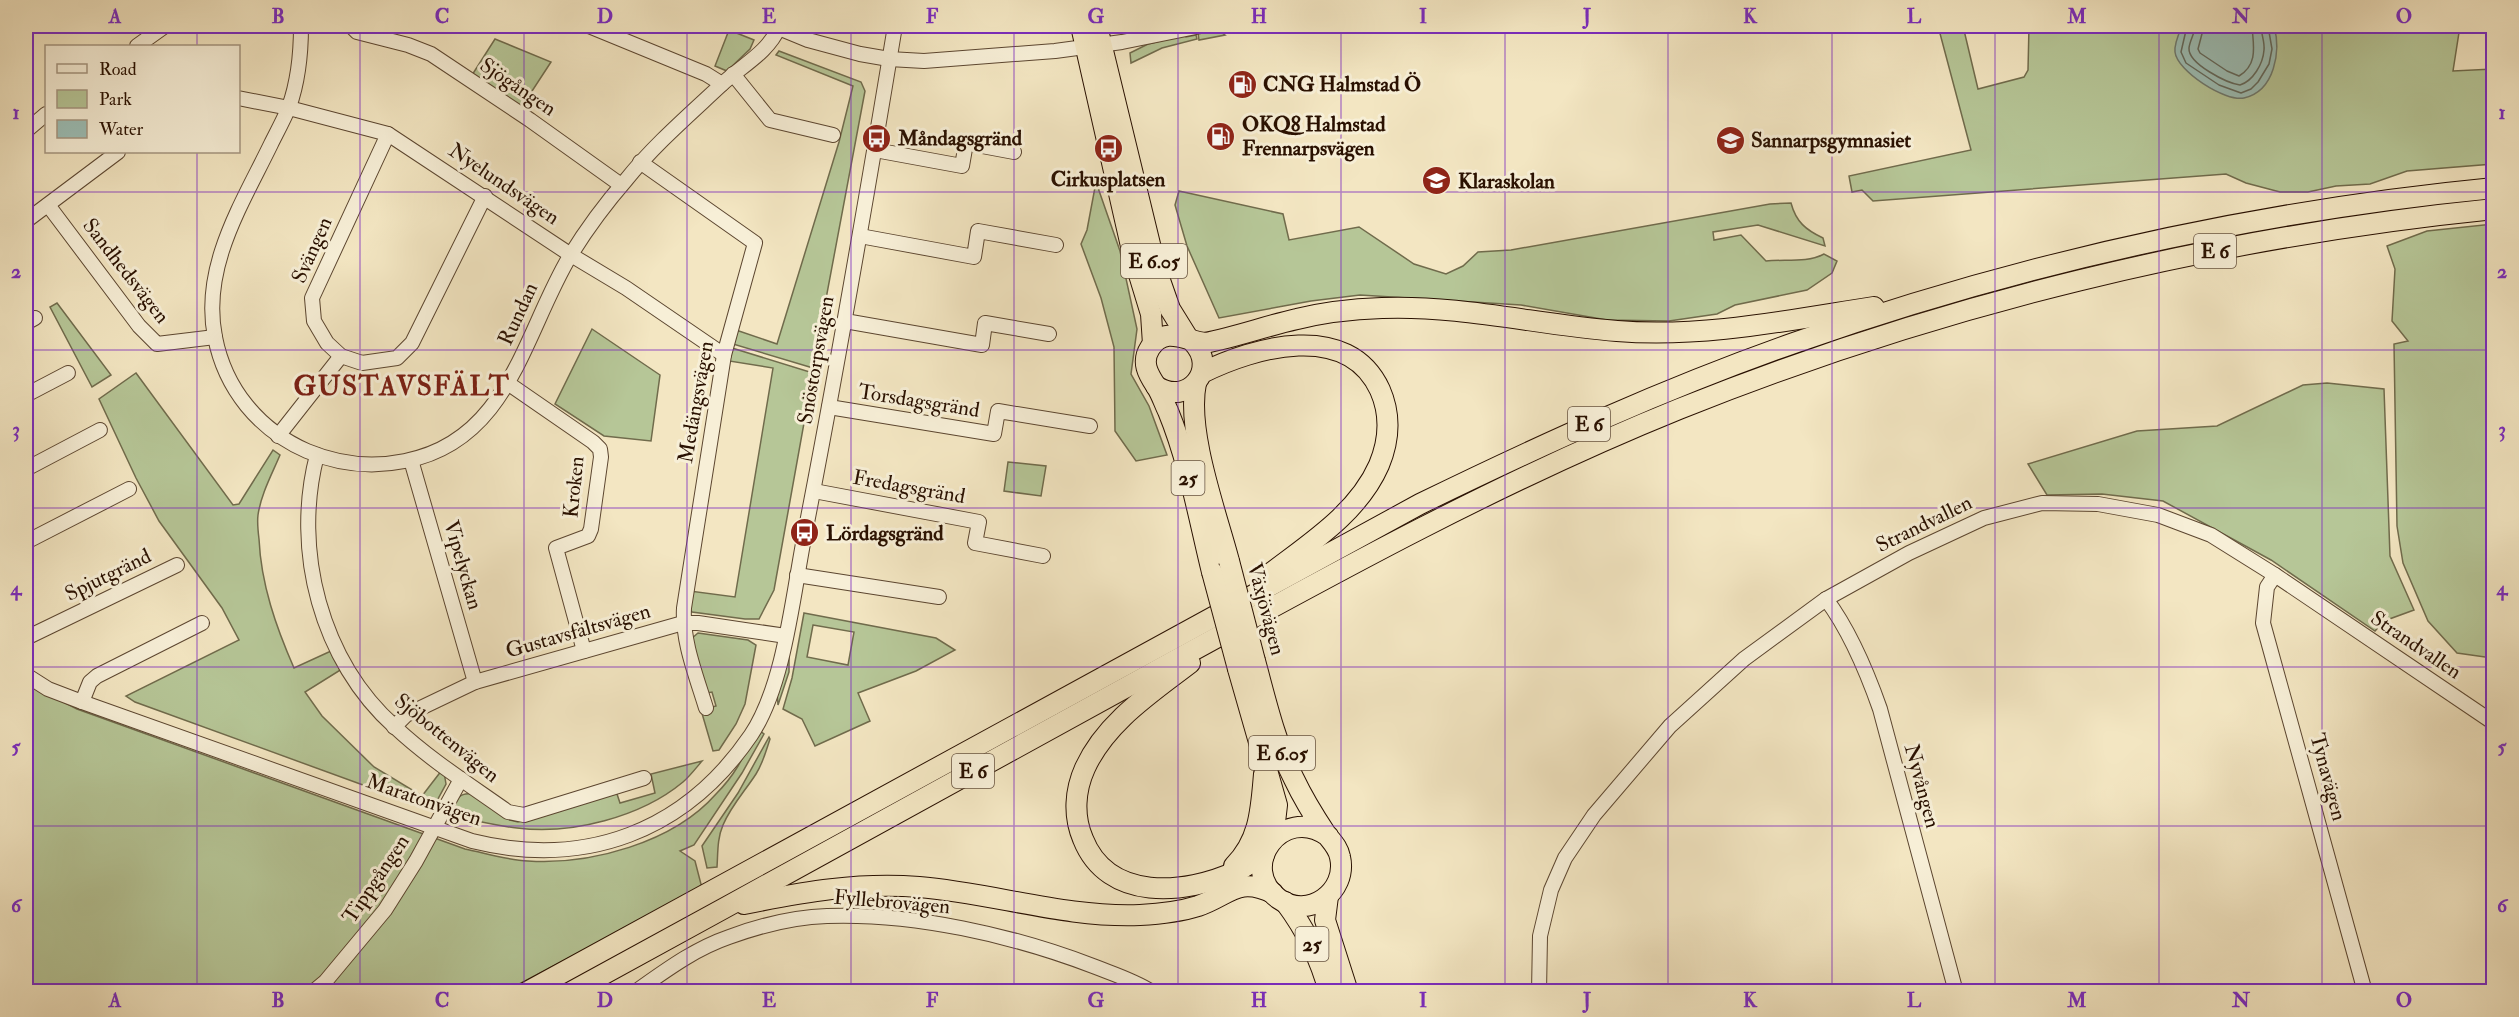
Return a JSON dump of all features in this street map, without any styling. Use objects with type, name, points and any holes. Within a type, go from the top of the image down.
[{"type":"highway","name":"Växjövägen","points":[[1081,26],[1094,39],[1156,269],[1170,309],[1202,356],[1193,397],[1194,425],[1229,561],[1265,766],[1277,805],[1263,875],[1309,937],[1329,992]]},
{"type":"highway","name":"Växjövägen","points":[[1094,39],[1133,255],[1151,314],[1153,344],[1148,353],[1146,365],[1149,377],[1156,386],[1176,434],[1212,572],[1247,665],[1284,758],[1306,802],[1335,845],[1342,866],[1340,878],[1328,896],[1325,920],[1348,992]]},
{"type":"highway","name":"E 6","points":[[527,992],[1420,504],[1598,420],[1794,343],[1936,298],[2041,268],[2221,228],[2335,208],[2493,188]]},
{"type":"highway","name":"E 6","points":[[571,992],[1418,528],[1544,467],[1682,408],[1820,357],[1941,318],[2131,268],[2316,233],[2493,209]]},
{"type":"highway","points":[[1153,344],[1172,335],[1191,340],[1215,341],[1325,313],[1381,308],[1410,307],[1471,312],[1617,331],[1680,332],[1724,329],[1936,298]]},
{"type":"highway","points":[[1156,386],[1176,393],[1187,390],[1199,378],[1240,358],[1284,346],[1316,345],[1332,349],[1353,360],[1370,373],[1383,398],[1388,422],[1387,437],[1381,459],[1360,496],[1334,524],[1217,614]]},
{"type":"highway","points":[[1237,627],[1118,722],[1093,753],[1078,790],[1076,811],[1079,830],[1086,847],[1096,861],[1110,873],[1140,887],[1158,889],[1195,886],[1236,871],[1268,847],[1287,829],[1304,826],[1321,831],[1328,836]]},
{"type":"highway","points":[[1215,879],[1234,865],[1253,841],[1259,823],[1265,766]]},
{"type":"highway","points":[[723,908],[855,885],[921,887],[1069,911],[1124,915],[1178,911],[1198,906],[1237,886],[1245,885],[1261,887],[1279,898],[1302,906],[1312,905],[1328,896]]},
{"type":"street","points":[[138,45],[165,26]]},
{"type":"street","name":"Rundan","points":[[302,26],[289,108],[229,230],[220,255],[213,283],[215,337],[233,387],[255,417],[278,436],[317,455],[339,462],[361,465],[384,465],[411,460],[446,446],[475,426],[494,407],[509,384],[571,255],[621,185],[640,162],[722,84],[762,52],[777,26]]},
{"type":"street","name":"Sjögången","points":[[351,26],[357,32],[408,45],[431,54],[530,120],[621,185]]},
{"type":"street","points":[[589,26],[706,74],[722,84]]},
{"type":"street","points":[[777,26],[834,47],[890,59],[939,60],[1201,26]]},
{"type":"street","name":"Snöstorpsvägen","points":[[767,700],[786,636],[814,491],[895,26]]},
{"type":"street","points":[[733,74],[770,120],[833,135]]},
{"type":"street","name":"Nyelundsvägen","points":[[240,98],[289,108],[388,134],[571,255],[626,288],[724,355]]},
{"type":"street","points":[[26,130],[45,115]]},
{"type":"street","name":"Svängen","points":[[341,356],[327,344],[314,321],[312,298],[388,134]]},
{"type":"street","points":[[874,150],[962,166],[966,143],[1014,152]]},
{"type":"street","points":[[26,221],[117,153]]},
{"type":"street","name":"Medängsvägen","points":[[640,162],[755,243],[724,355],[683,623],[706,708]]},
{"type":"street","points":[[278,436],[341,356],[362,363],[397,358],[412,343],[485,196]]},
{"type":"street","name":"Sandhedsvägen","points":[[48,205],[139,326],[157,344],[215,337]]},
{"type":"street","points":[[860,236],[974,257],[978,231],[1056,245]]},
{"type":"street","points":[[845,321],[982,345],[986,324],[1049,334]]},
{"type":"street","points":[[26,395],[68,374]]},
{"type":"street","name":"Kroken","points":[[509,384],[600,449],[601,457],[591,529],[588,536],[556,548],[584,651]]},
{"type":"street","name":"Torsdagsgränd","points":[[829,407],[994,434],[998,411],[1090,426]]},
{"type":"street","points":[[26,469],[100,430]]},
{"type":"street","name":"Sjöbottenvägen","points":[[317,455],[309,507],[309,539],[317,597],[328,630],[346,665],[369,700],[394,727],[508,812],[524,815],[644,778]]},
{"type":"street","name":"Vipelyckan","points":[[411,460],[475,682]]},
{"type":"street","points":[[26,542],[129,489]]},
{"type":"street","name":"Fredagsgränd","points":[[814,491],[979,522],[975,543],[1043,556]]},
{"type":"street","name":"Strandvallen","points":[[1539,992],[1540,936],[1551,891],[1564,858],[1594,815],[1670,726],[1767,640],[1826,599],[1909,553],[1984,518],[2042,503],[2098,504],[2158,515],[2211,535],[2275,575],[2493,723]]},
{"type":"street","name":"Spjutgränd","points":[[26,638],[177,565]]},
{"type":"street","points":[[797,575],[939,597]]},
{"type":"street","name":"Tynavägen","points":[[2275,575],[2267,587],[2263,623],[2365,992]]},
{"type":"street","name":"Nyvången","points":[[1826,599],[1834,610],[1871,684],[1880,709],[1956,992]]},
{"type":"street","name":"Gustavsfältsvägen","points":[[394,727],[405,715],[475,682],[683,623],[698,622],[786,636]]},
{"type":"street","points":[[82,702],[90,682],[97,676],[201,623]]},
{"type":"street","name":"Maratonvägen","points":[[26,675],[48,689],[82,702],[436,827],[489,845],[542,851],[585,847],[627,836],[647,828],[687,805],[719,777],[753,733],[767,700]]},
{"type":"street","name":"Tippgången","points":[[313,992],[358,944],[385,910],[436,827],[461,779]]},
{"type":"street","name":"Fyllebrovägen","points":[[635,992],[689,954],[729,937],[783,922],[826,916],[928,923],[1012,940],[1070,957],[1138,983],[1152,992]]},
{"type":"green space","points":[[1938,26],[1963,26],[1978,89],[2024,77],[2028,70],[2029,26],[2460,26],[2453,71],[2493,69],[2493,164],[2407,171],[2370,184],[2336,186],[2308,192],[2280,192],[2246,183],[2226,174],[1873,201],[1862,190],[1852,192],[1849,176],[1971,150]]},
{"type":"green space","points":[[1215,28],[1225,35],[1199,40],[1198,33]]},
{"type":"green space","points":[[729,30],[754,40],[750,49],[727,71],[715,66]]},
{"type":"green space","points":[[1185,35],[1186,37],[1196,35],[1197,39],[1162,48],[1131,63],[1130,53],[1148,44]]},
{"type":"green space","points":[[495,39],[551,62],[521,108],[472,75]]},
{"type":"green space","points":[[779,51],[861,82],[865,91],[813,368],[733,344],[736,330],[777,344],[839,142],[853,86],[776,55]]},
{"type":"green space","points":[[1096,182],[1120,251],[1137,329],[1131,374],[1149,406],[1167,455],[1136,461],[1115,431],[1114,347],[1101,298],[1081,244],[1087,230]]},
{"type":"green space","points":[[1179,191],[1283,214],[1289,240],[1359,227],[1414,264],[1446,274],[1463,266],[1478,252],[1511,250],[1770,204],[1791,203],[1799,220],[1823,238],[1825,246],[1758,225],[1713,232],[1714,240],[1741,235],[1766,261],[1803,260],[1824,254],[1837,261],[1832,273],[1807,290],[1735,305],[1717,314],[1669,321],[1607,320],[1521,305],[1360,295],[1311,301],[1219,318],[1187,246],[1175,205]]},
{"type":"green space","points":[[2493,224],[2494,656],[2492,658],[2457,653],[2428,621],[2403,563],[2397,526],[2394,344],[2408,341],[2392,321],[2395,269],[2387,246],[2427,231]]},
{"type":"green space","points":[[57,303],[111,375],[92,387],[50,307]]},
{"type":"green space","points":[[592,329],[660,375],[651,441],[604,436],[555,404]]},
{"type":"green space","points":[[732,348],[813,373],[774,590],[759,619],[692,612],[688,606],[690,591],[735,597],[773,368],[729,361]]},
{"type":"green space","points":[[136,373],[233,505],[239,504],[273,450],[280,455],[262,499],[258,527],[266,589],[281,637],[294,668],[331,651],[342,669],[305,692],[322,716],[374,767],[422,796],[442,770],[446,784],[433,808],[135,702],[126,696],[239,640],[222,608],[159,521],[99,399]]},
{"type":"green space","points":[[2327,383],[2384,389],[2390,556],[2414,610],[2384,621],[2375,631],[2271,560],[2163,501],[2102,494],[2047,495],[2028,464],[2137,431],[2217,426],[2303,385]]},
{"type":"green space","points":[[1008,462],[1046,466],[1041,496],[1004,491]]},
{"type":"green space","points":[[804,613],[936,638],[955,650],[916,671],[858,693],[870,721],[815,746],[802,719],[783,709],[792,678]],"holes":[[[813,625],[854,632],[848,665],[807,657]]]},
{"type":"green space","points":[[698,633],[748,640],[756,645],[745,704],[736,724],[719,750],[713,751],[701,710],[716,706],[712,692],[707,693],[691,639]]},
{"type":"green space","points":[[789,652],[789,672],[778,705],[777,691]]},
{"type":"green space","points":[[26,683],[77,709],[465,849],[528,861],[577,859],[603,854],[654,838],[677,826],[698,811],[719,791],[760,731],[764,734],[742,773],[694,845],[680,851],[695,861],[702,888],[506,991],[26,991]]},
{"type":"green space","points":[[769,737],[758,770],[734,805],[721,830],[717,867],[707,868],[702,846],[738,793]]},
{"type":"green space","points":[[702,761],[683,782],[647,805],[626,814],[582,826],[560,829],[517,828],[454,816],[451,811],[458,798],[464,794],[472,794],[510,820],[518,822],[616,791],[620,803],[655,793],[651,774]]},
{"type":"water","points":[[2182,26],[2274,26],[2276,58],[2269,79],[2254,94],[2244,98],[2225,95],[2203,84],[2184,68],[2175,52]]},
{"type":"place","name":"CNG Halmstad Ö","points":[[1242,84]]},
{"type":"place","name":"OKQ8 Halmstad Frennarpsvägen","points":[[1221,136]]},
{"type":"place","name":"Måndagsgränd","points":[[877,138]]},
{"type":"place","name":"Sannarpsgymnasiet","points":[[1730,140]]},
{"type":"place","name":"Cirkusplatsen","points":[[1108,148]]},
{"type":"place","name":"Klaraskolan","points":[[1437,181]]},
{"type":"place","name":"Lördagsgränd","points":[[805,533]]},
{"type":"district","name":"GUSTAVSFÄLT","points":[[402,386]]}]
